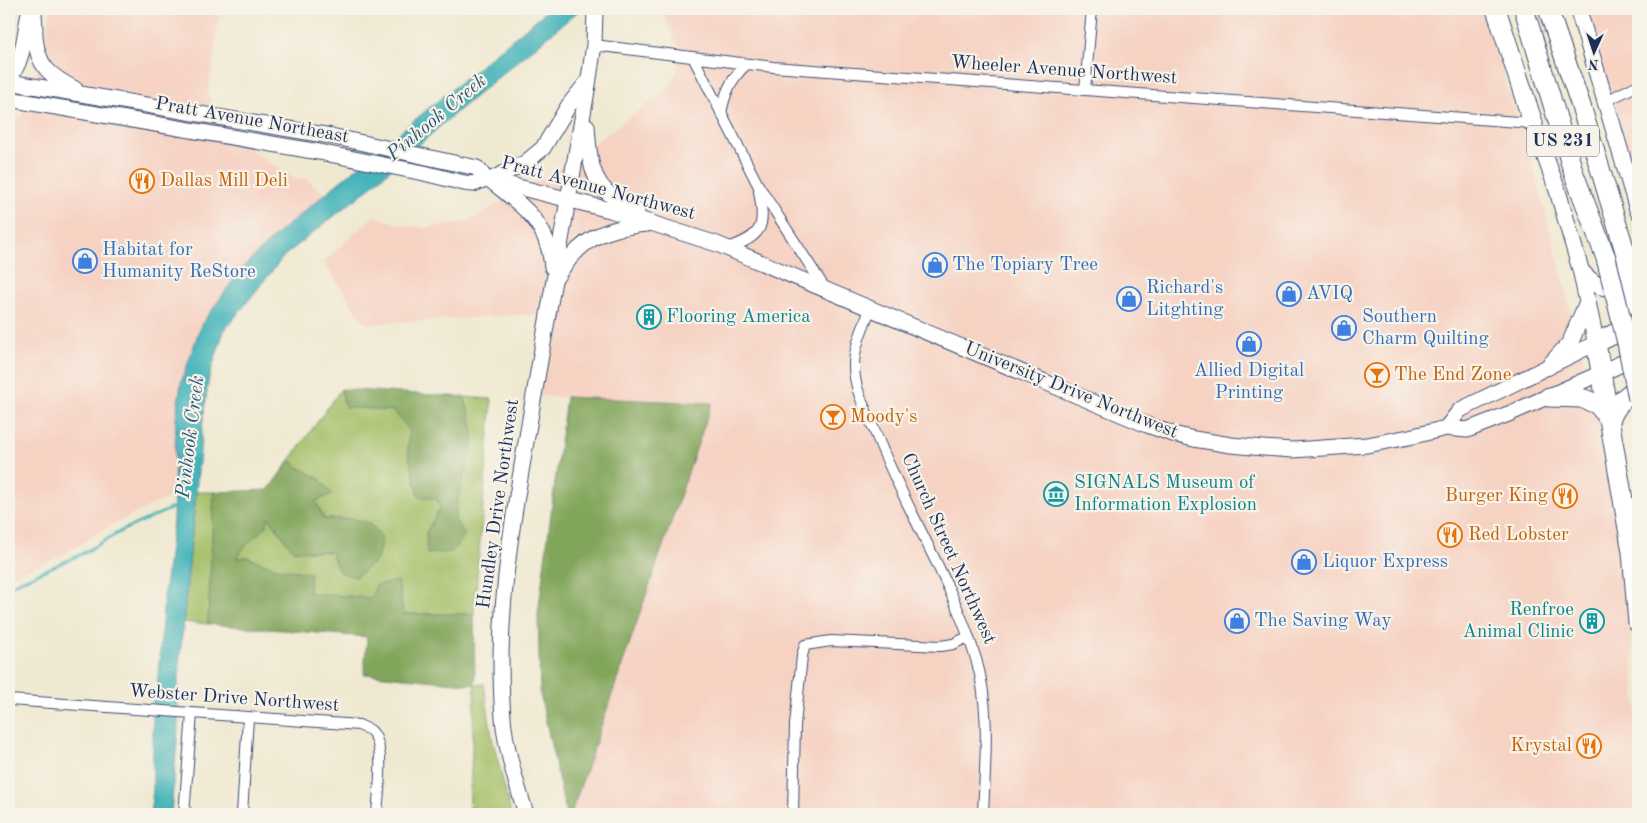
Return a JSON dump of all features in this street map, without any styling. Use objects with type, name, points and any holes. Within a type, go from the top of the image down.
[{"type":"highway","points":[[1496,9],[1533,123]]},
{"type":"highway","name":"US 231","points":[[1525,13],[1574,174],[1606,258],[1627,343],[1638,399]]},
{"type":"highway","name":"US 231","points":[[1550,13],[1581,106],[1625,251],[1638,304]]},
{"type":"highway","points":[[1638,322],[1596,343],[1632,552],[1638,623]]},
{"type":"highway","points":[[1610,420],[1617,405],[1631,392],[1638,389]]},
{"type":"highway","points":[[1548,397],[1569,396],[1589,401],[1597,404],[1610,420]]},
{"type":"main road","points":[[9,77],[13,74],[18,64],[32,9]]},
{"type":"main road","points":[[32,9],[35,17],[37,48],[44,68],[56,79],[87,95]]},
{"type":"main road","points":[[1578,9],[1638,211]]},
{"type":"main road","points":[[568,199],[589,80],[594,45],[595,11]]},
{"type":"main road","points":[[554,281],[547,240],[539,225],[525,207],[488,180],[525,163],[543,148],[570,105],[589,80]]},
{"type":"main road","points":[[589,80],[589,154],[592,168],[598,181],[605,191],[614,198],[656,223]]},
{"type":"main road","name":"Pratt Avenue Northeast","points":[[9,82],[331,136]]},
{"type":"main road","name":"Pratt Avenue Northeast","points":[[9,99],[319,152],[464,183],[473,184],[488,180]]},
{"type":"main road","points":[[1446,428],[1460,410],[1596,343],[1581,271],[1533,123]]},
{"type":"main road","name":"Pratt Avenue Northwest","points":[[331,136],[477,168],[488,180],[656,223],[728,248],[824,288]]},
{"type":"main road","name":"Hundley Drive Northwest","points":[[526,814],[508,755],[501,694],[501,629],[512,530],[568,199]]},
{"type":"main road","points":[[554,281],[566,263],[583,244],[614,229],[656,223]]},
{"type":"main road","points":[[1581,271],[1592,283],[1599,287],[1618,287],[1638,281]]},
{"type":"main road","name":"University Drive Northwest","points":[[824,288],[1162,430],[1231,445],[1293,450],[1367,445],[1410,438],[1446,428],[1467,430],[1548,397],[1638,356]]},
{"type":"main road","points":[[1548,367],[1570,343],[1587,301]]},
{"type":"street","points":[[1085,90],[1092,9]]},
{"type":"street","name":"Wheeler Avenue Northwest","points":[[594,45],[747,64],[1533,123]]},
{"type":"street","points":[[693,57],[758,185],[824,288]]},
{"type":"street","points":[[721,113],[726,92],[732,80],[747,64]]},
{"type":"street","points":[[1606,100],[1638,85]]},
{"type":"street","points":[[728,248],[749,240],[758,230],[762,218],[758,185]]},
{"type":"street","name":"Church Street Northwest","points":[[870,307],[855,354],[854,365],[857,388],[883,453],[954,603],[968,637],[982,683],[986,728],[983,814]]},
{"type":"street","points":[[793,814],[795,725],[802,656],[805,645],[831,641],[941,646],[953,644],[968,637]]},
{"type":"street","name":"Webster Drive Northwest","points":[[9,700],[359,725],[371,731],[378,743],[381,761],[377,814]]},
{"type":"street","points":[[184,814],[192,714]]},
{"type":"street","points":[[242,814],[248,718]]},
{"type":"shaded area","points":[[51,9],[220,9],[208,96],[232,138],[297,180],[306,178],[325,194],[279,232],[242,268],[201,325],[181,383],[176,417],[174,496],[104,529],[64,555],[9,576],[9,116],[21,118],[45,43]]},
{"type":"shaded area","points":[[666,9],[1482,9],[1531,157],[1604,437],[1626,574],[1638,726],[1638,814],[571,814],[712,403],[534,396],[540,315],[366,324],[323,262],[374,216],[405,226],[424,228],[471,220],[563,166],[662,94],[670,88],[678,68],[681,52],[661,11]]},
{"type":"shaded area","points":[[1584,9],[1638,9],[1638,179]]},
{"type":"green space","points":[[341,389],[345,407],[394,411],[409,430],[408,452],[419,497],[436,498],[440,508],[426,533],[455,520],[457,502],[473,443],[472,422],[464,397],[492,399],[474,614],[403,614],[398,581],[371,598],[309,593],[309,573],[276,568],[247,557],[236,559],[247,544],[266,527],[268,517],[293,550],[331,552],[382,538],[369,523],[351,519],[324,519],[316,501],[331,494],[320,479],[298,467],[290,460]]},
{"type":"green space","points":[[341,389],[464,397],[472,422],[473,443],[457,502],[455,520],[465,535],[451,552],[427,554],[426,533],[440,508],[436,498],[419,497],[408,452],[409,430],[394,411],[345,407]]},
{"type":"green space","points":[[566,397],[712,403],[571,814],[566,814],[540,694],[538,614]]},
{"type":"green space","points":[[290,460],[298,467],[320,479],[332,494],[316,501],[324,519],[351,519],[369,523],[382,538],[377,560],[356,577],[339,572],[331,552],[293,550],[269,517],[266,527],[247,544],[236,558],[247,557],[276,568],[310,573],[309,593],[371,598],[376,585],[398,581],[403,614],[474,614],[475,685],[364,674],[367,637],[208,624],[214,492],[268,490]]},
{"type":"green space","points":[[196,492],[214,492],[208,624],[183,622]]},
{"type":"green space","points":[[484,684],[492,737],[511,814],[469,814],[475,685]]},
{"type":"water","name":"Pinhook Creek","points":[[549,9],[581,9],[460,109],[367,190],[284,256],[224,331],[209,377],[203,420],[178,677],[178,730],[171,814],[150,814],[153,790],[153,700],[158,679],[164,597],[173,521],[176,417],[181,383],[201,325],[242,268],[279,232]]},
{"type":"waterway","name":"Pinhook Creek","points":[[9,586],[82,554],[123,530],[177,506]]},
{"type":"place","name":"Dallas Mill Deli","points":[[142,181]]},
{"type":"place","name":"Habitat for Humanity ReStore","points":[[85,261]]},
{"type":"place","name":"The Topiary Tree","points":[[935,265]]},
{"type":"place","name":"AVIQ","points":[[1289,294]]},
{"type":"place","name":"Richard's Litghting","points":[[1129,299]]},
{"type":"place","name":"Flooring America","points":[[649,317]]},
{"type":"place","name":"Southern Charm Quilting","points":[[1344,328]]},
{"type":"place","name":"Allied Digital Printing","points":[[1249,344]]},
{"type":"place","name":"The End Zone","points":[[1377,375]]},
{"type":"place","name":"Moody's","points":[[833,417]]},
{"type":"place","name":"SIGNALS Museum of Information Explosion","points":[[1056,494]]},
{"type":"place","name":"Burger King","points":[[1565,496]]},
{"type":"place","name":"Red Lobster","points":[[1450,535]]},
{"type":"place","name":"Liquor Express","points":[[1304,562]]},
{"type":"place","name":"The Saving Way","points":[[1237,621]]},
{"type":"place","name":"Renfroe Animal Clinic","points":[[1592,621]]},
{"type":"place","name":"Krystal","points":[[1589,746]]}]
